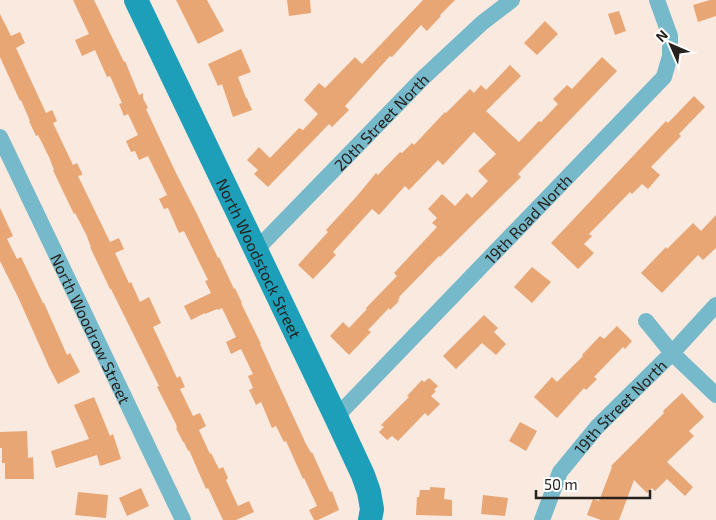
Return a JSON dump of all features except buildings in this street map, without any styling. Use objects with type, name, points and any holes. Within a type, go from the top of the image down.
[{"type":"street","name":"North Woodstock Street","points":[[136,0],[363,474],[372,509],[370,520]]},
{"type":"street","name":"20th Street North","points":[[256,250],[423,78],[482,23],[512,0]]},
{"type":"street","name":"19th Road North","points":[[336,416],[664,77],[670,56],[670,36],[656,0]]},
{"type":"street","name":"North Woodrow Street","points":[[0,137],[183,520]]},
{"type":"street","name":"19th Street North","points":[[542,520],[560,472],[597,428],[672,353],[716,305]]},
{"type":"street","points":[[646,321],[672,353],[716,394]]}]
